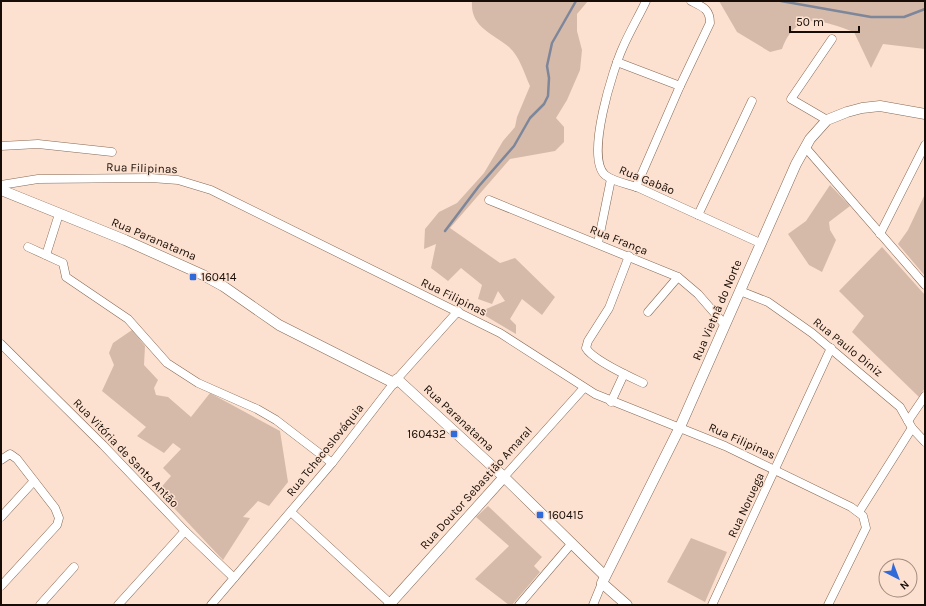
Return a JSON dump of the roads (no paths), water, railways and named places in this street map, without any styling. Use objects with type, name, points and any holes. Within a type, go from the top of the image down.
[{"type":"street","name":"Rua Gabão","points":[[646,1],[617,62],[603,110],[597,151],[601,169],[611,179],[636,187],[760,243]]},
{"type":"street","points":[[636,187],[680,86],[710,23],[710,17],[706,9],[692,1]]},
{"type":"street","points":[[827,120],[792,99],[832,39]]},
{"type":"street","points":[[617,62],[680,86]]},
{"type":"street","points":[[698,215],[752,101]]},
{"type":"street","name":"Rua Vietnã do Norte","points":[[593,605],[680,427],[760,243],[805,147],[827,120],[847,112],[880,106],[925,114]]},
{"type":"street","points":[[1,146],[38,144],[112,152]]},
{"type":"street","points":[[880,234],[925,145]]},
{"type":"street","points":[[805,147],[925,285]]},
{"type":"street","name":"Rua Filipinas","points":[[1,185],[53,179],[151,178],[178,180],[211,190],[500,333],[542,359],[584,389],[611,402],[680,427],[776,469],[859,512]]},
{"type":"street","points":[[598,244],[611,179]]},
{"type":"street","name":"Rua Paranatama","points":[[1,190],[125,240],[204,275],[223,286],[279,325],[396,381],[504,477],[572,543],[627,605]]},
{"type":"street","name":"Rua França","points":[[489,200],[678,277],[698,294],[725,325]]},
{"type":"street","points":[[46,254],[59,214]]},
{"type":"street","points":[[28,247],[63,263],[66,277],[128,319],[167,363],[198,383],[257,409],[276,420],[332,463]]},
{"type":"street","points":[[629,256],[609,308],[588,341],[586,348],[590,354],[624,374],[643,383]]},
{"type":"street","points":[[648,312],[678,277]]},
{"type":"street","name":"Rua Paulo Diniz","points":[[740,291],[768,302],[793,318],[831,348],[890,398],[905,413],[910,424],[925,442]]},
{"type":"street","name":"Rua Tchecoslováquia","points":[[211,605],[332,463],[396,381],[458,311]]},
{"type":"street","name":"Rua Vitória de Santo Antão","points":[[1,344],[103,445],[185,531],[234,578]]},
{"type":"street","name":"Rua Noruega","points":[[712,605],[831,348]]},
{"type":"street","points":[[611,402],[624,374]]},
{"type":"street","name":"Rua Doutor Sebastião Amaral","points":[[390,604],[584,389]]},
{"type":"street","points":[[828,605],[866,528],[865,521],[859,512],[925,396]]},
{"type":"street","points":[[1,460],[7,455],[13,456],[58,513],[59,518],[57,525],[1,586]]},
{"type":"street","points":[[1,517],[34,481]]},
{"type":"street","points":[[291,512],[390,604]]},
{"type":"street","points":[[118,605],[185,531]]},
{"type":"street","points":[[519,605],[572,543]]},
{"type":"street","points":[[40,605],[74,567]]},
{"type":"waterway","points":[[445,231],[479,186],[514,146],[530,118],[544,104],[548,96],[549,78],[547,66],[552,43],[576,1]]},
{"type":"waterway","points":[[781,1],[871,17],[904,17],[925,9]]},
{"type":"place","name":"160414","points":[[193,277]]},
{"type":"place","name":"160432","points":[[454,434]]},
{"type":"place","name":"160415","points":[[540,515]]}]
